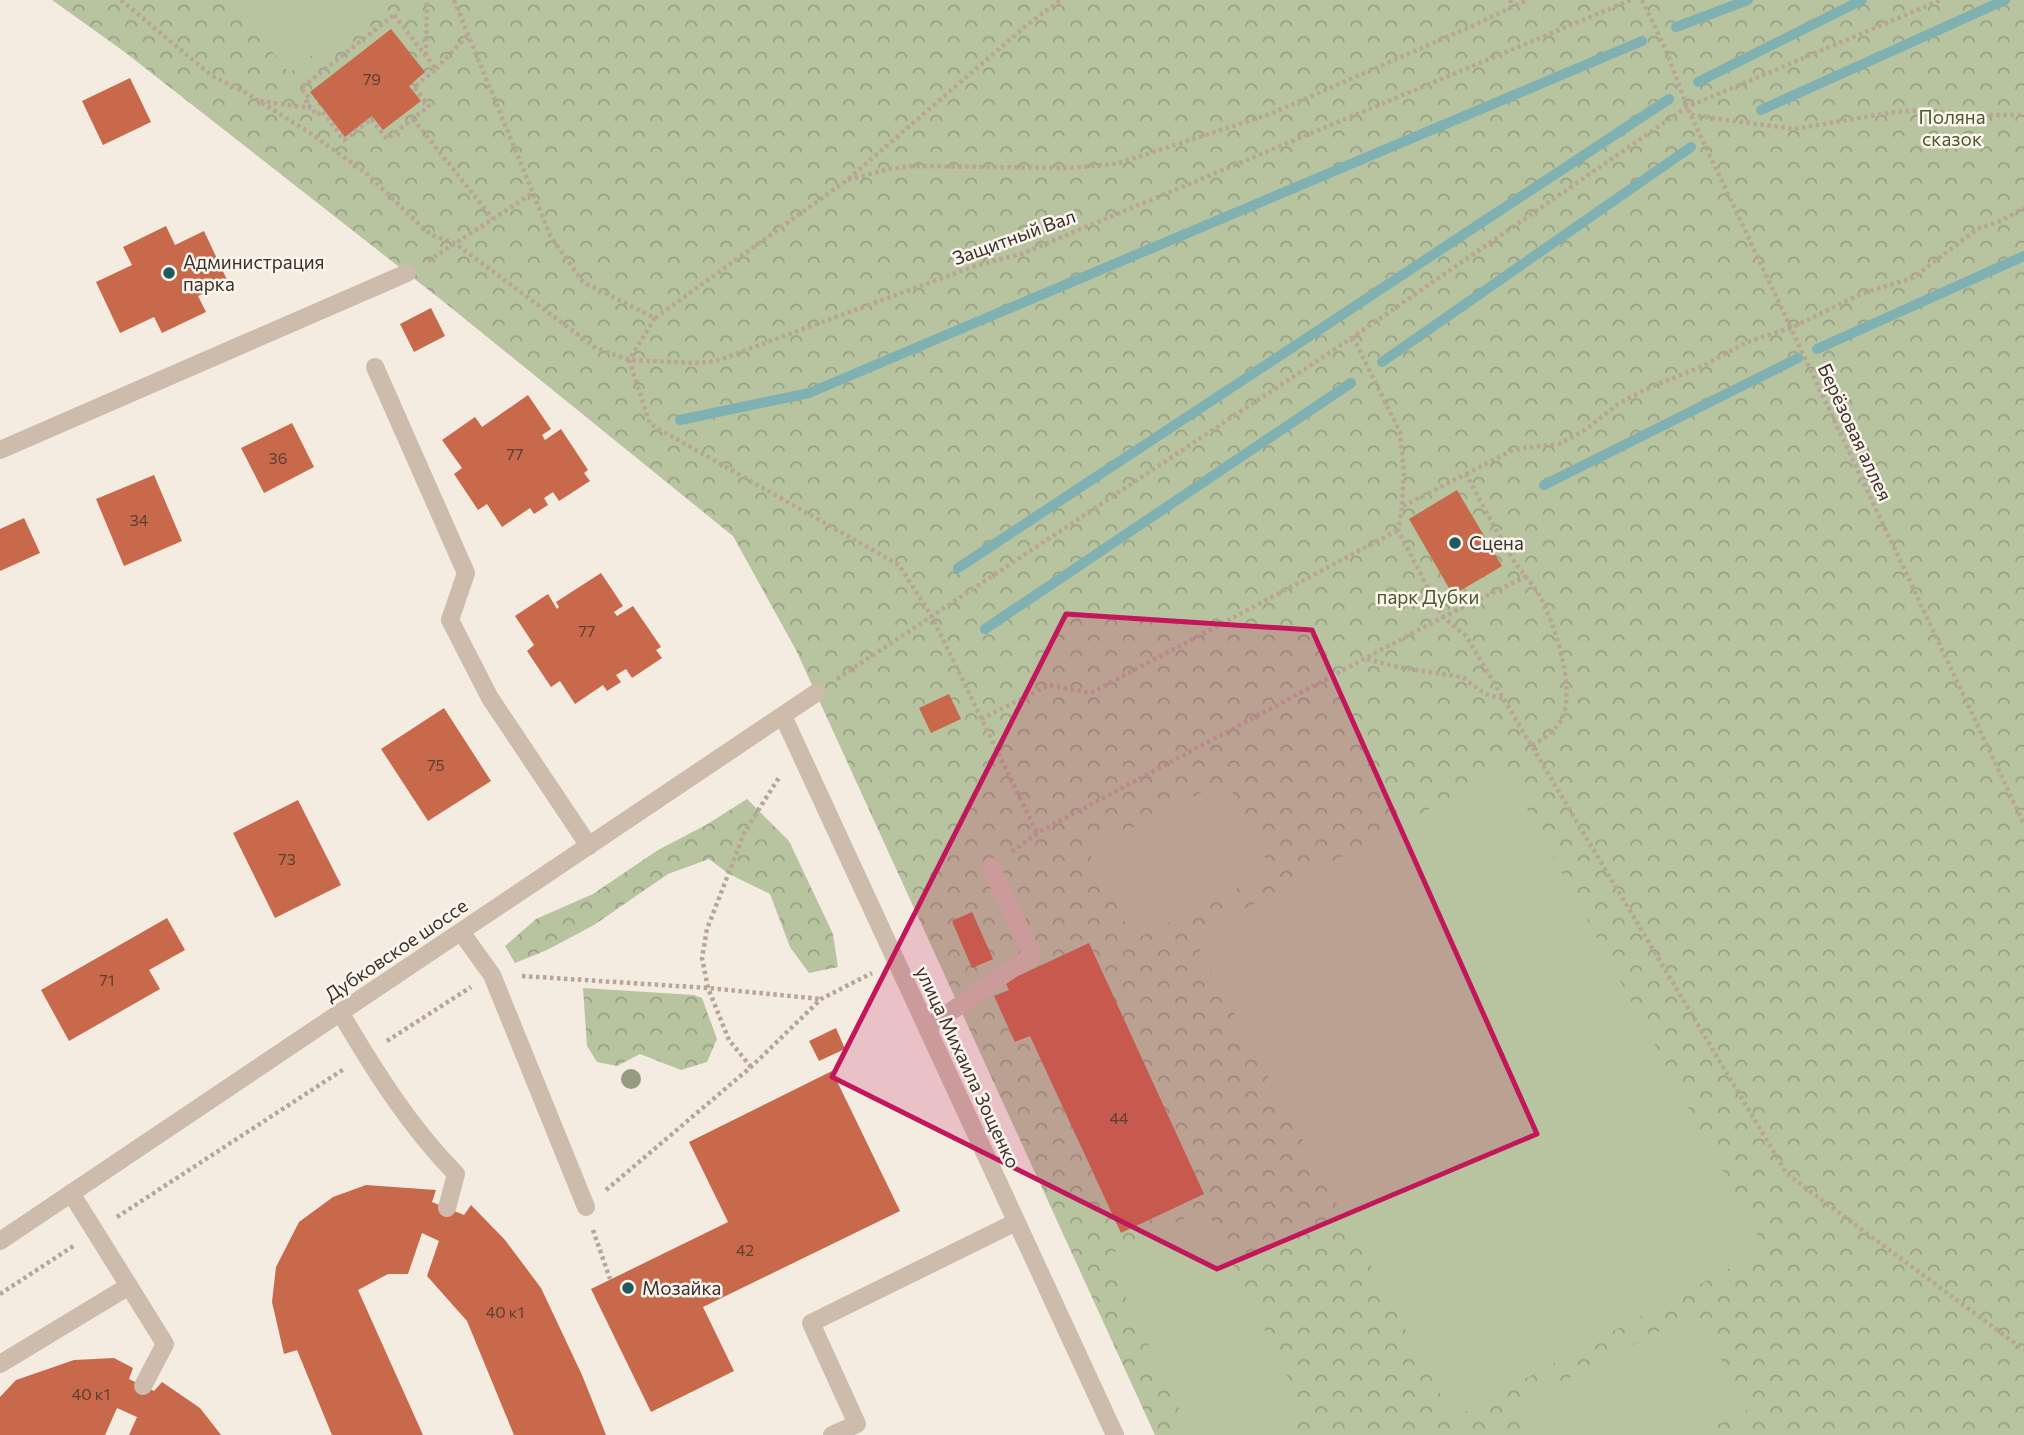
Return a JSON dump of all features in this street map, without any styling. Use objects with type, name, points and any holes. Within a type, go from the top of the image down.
[{"type":"street","points":[[0,450],[407,273]]},
{"type":"street","points":[[375,367],[466,573],[450,620],[490,698],[589,846]]},
{"type":"street","name":"Дубковское шоссе","points":[[0,1241],[816,693]]},
{"type":"street","name":"улица Михаила Зощенко","points":[[783,716],[1115,1435]]},
{"type":"street","points":[[927,1028],[1032,955],[991,867]]},
{"type":"street","points":[[461,932],[492,975],[586,1207]]},
{"type":"street","points":[[340,1013],[365,1055],[429,1147],[456,1174],[447,1208]]},
{"type":"street","points":[[71,1193],[165,1344],[144,1386]]},
{"type":"street","points":[[832,1435],[857,1424],[811,1323],[1016,1222]]},
{"type":"street","points":[[0,1364],[129,1286]]},
{"type":"path","points":[[121,0],[212,76],[259,101],[311,108]]},
{"type":"path","points":[[426,56],[427,0]]},
{"type":"path","points":[[454,0],[551,237],[583,282],[655,318]]},
{"type":"path","points":[[1061,0],[1028,24],[847,180],[655,318],[629,360],[650,424],[899,565],[932,617],[1037,833],[1443,617],[1527,576]]},
{"type":"path","points":[[1510,0],[1513,7]]},
{"type":"path","points":[[847,180],[888,169],[914,166],[1069,168],[1116,164],[1270,114],[1527,0]]},
{"type":"path","name":"Защитный Вал","points":[[259,101],[366,173],[422,228],[456,244],[596,348],[629,360],[696,363],[716,361],[949,275],[1021,254],[1631,0]]},
{"type":"path","name":"Берёзовая аллея","points":[[1642,0],[1666,50],[1687,107],[2024,824]]},
{"type":"path","points":[[816,693],[1353,337],[1687,107],[1941,0]]},
{"type":"path","points":[[436,69],[394,15],[302,88],[310,99],[306,102],[317,115],[321,111],[344,140],[371,119],[387,139],[429,106],[414,86],[436,69],[468,35]]},
{"type":"path","points":[[1691,114],[1794,129],[1895,112],[1926,110],[1972,116],[2024,115]]},
{"type":"path","points":[[412,119],[494,219]]},
{"type":"path","points":[[407,273],[533,193]]},
{"type":"path","points":[[1402,507],[1515,449],[1559,444],[1585,430],[1618,404],[1646,388],[1703,366],[1747,342],[1791,328],[1863,293],[1913,278],[1977,229],[2024,208]]},
{"type":"path","points":[[1353,337],[1400,432],[1404,473],[1398,530],[1443,617],[1466,636],[1787,1174],[2024,1350]]},
{"type":"path","points":[[1466,474],[1514,562],[1539,595],[1558,642],[1566,684],[1563,716],[1550,732],[1532,745]]},
{"type":"path","points":[[982,719],[1049,685],[1091,693],[1398,530]]},
{"type":"path","points":[[1366,659],[1462,677],[1485,694],[1504,699]]},
{"type":"path","points":[[751,1067],[729,1040],[708,988],[702,958],[707,929],[745,831],[798,749]]},
{"type":"path","points":[[610,1279],[586,1207],[751,1067],[821,999],[874,972]]},
{"type":"path","points":[[0,1294],[446,1002],[492,975],[708,988],[821,999]]},
{"type":"highlighted area","points":[[1066,614],[1312,630],[1537,1134],[1217,1269],[832,1077]]},
{"type":"green space","name":"парк Дубки","points":[[52,0],[2024,0],[2024,1435],[1155,1435],[796,650],[733,536],[444,302],[122,50]]},
{"type":"green space","points":[[231,0],[383,0],[289,73]]},
{"type":"green space","points":[[1505,768],[1765,1249],[1453,1418],[1193,937]]},
{"type":"green space","points":[[1226,780],[1272,871],[1134,940],[1088,850]]},
{"type":"green space","points":[[747,799],[789,841],[833,934],[838,967],[809,973],[790,947],[770,894],[729,874],[709,859],[668,874],[594,925],[547,950],[515,963],[505,946],[536,919],[593,894],[658,850],[706,825]]},
{"type":"green space","points":[[583,988],[694,995],[702,998],[717,1039],[707,1062],[681,1070],[640,1054],[617,1066],[597,1062],[587,1046]]},
{"type":"green space","points":[[1206,1208],[1307,1418],[1273,1435],[1192,1435],[1106,1256]]},
{"type":"green space","points":[[1697,1312],[1747,1410],[1698,1435],[1524,1435],[1510,1408]]},
{"type":"building","points":[[391,29],[425,72],[409,86],[421,101],[383,130],[372,116],[345,137],[310,92]]},
{"type":"building","points":[[130,78],[151,122],[103,145],[82,101]]},
{"type":"building","name":"Администрация парка","points":[[166,226],[175,245],[204,231],[228,282],[198,296],[206,312],[162,333],[154,317],[120,333],[96,282],[132,265],[123,247]]},
{"type":"building","points":[[431,308],[445,336],[414,352],[400,324]]},
{"type":"building","points":[[528,395],[551,429],[542,435],[545,440],[561,429],[588,470],[584,473],[590,481],[559,501],[553,492],[544,498],[548,505],[534,514],[530,508],[502,527],[487,504],[478,510],[454,474],[462,468],[442,440],[475,417],[482,427]]},
{"type":"building","points":[[292,423],[314,467],[264,493],[241,448]]},
{"type":"building","points":[[154,475],[182,541],[124,566],[96,499]]},
{"type":"building","name":"Сцена","points":[[1457,490],[1502,566],[1453,595],[1409,519]]},
{"type":"building","points":[[24,518],[40,553],[0,571],[0,529]]},
{"type":"building","points":[[601,573],[623,606],[614,612],[617,616],[633,606],[661,647],[656,650],[662,658],[632,678],[626,669],[616,675],[621,682],[607,691],[603,685],[575,704],[560,681],[551,687],[527,651],[534,645],[515,616],[548,594],[557,609],[559,607],[556,602]]},
{"type":"building","points":[[949,694],[961,719],[931,733],[919,708]]},
{"type":"building","points":[[444,708],[491,781],[428,821],[381,749]]},
{"type":"building","points":[[298,800],[341,885],[275,918],[233,833]]},
{"type":"building","points":[[972,912],[993,959],[972,968],[952,921]]},
{"type":"building","points":[[167,918],[185,950],[149,970],[160,989],[69,1041],[41,990]]},
{"type":"building","points":[[1089,943],[1204,1194],[1121,1233],[1030,1036],[1015,1042],[994,996],[1009,990],[1005,982]]},
{"type":"building","points":[[836,1028],[845,1049],[819,1061],[809,1041]]},
{"type":"building","points":[[832,1071],[900,1211],[703,1307],[734,1371],[651,1412],[591,1289],[728,1222],[689,1142]]},
{"type":"building","points":[[366,1185],[436,1190],[432,1202],[464,1215],[471,1205],[505,1240],[541,1288],[582,1375],[606,1435],[514,1435],[467,1321],[427,1276],[439,1241],[422,1233],[408,1274],[388,1274],[358,1290],[423,1435],[332,1435],[297,1350],[284,1354],[272,1302],[276,1267],[299,1222],[333,1197]]},
{"type":"building","points":[[114,1358],[133,1368],[129,1379],[154,1391],[162,1382],[200,1408],[221,1435],[129,1435],[137,1417],[117,1408],[105,1435],[0,1435],[0,1397],[16,1380],[74,1360]]},
{"type":"waterway","points":[[1676,27],[1748,0]]},
{"type":"waterway","points":[[1698,82],[1862,0]]},
{"type":"waterway","points":[[1761,110],[2005,0]]},
{"type":"waterway","points":[[680,420],[809,393],[1642,41]]},
{"type":"waterway","points":[[958,568],[1669,99]]},
{"type":"waterway","points":[[1382,362],[1691,147]]},
{"type":"waterway","points":[[1817,349],[2024,256]]},
{"type":"waterway","points":[[1544,485],[1798,358]]},
{"type":"waterway","points":[[985,629],[1351,383]]},
{"type":"place","name":"Администрация парка","points":[[169,273]]},
{"type":"place","name":"Сцена","points":[[1455,543]]},
{"type":"place","name":"Мозайка","points":[[628,1288]]},
{"type":"park label","name":"Поляна сказок","points":[[1952,128]]}]
